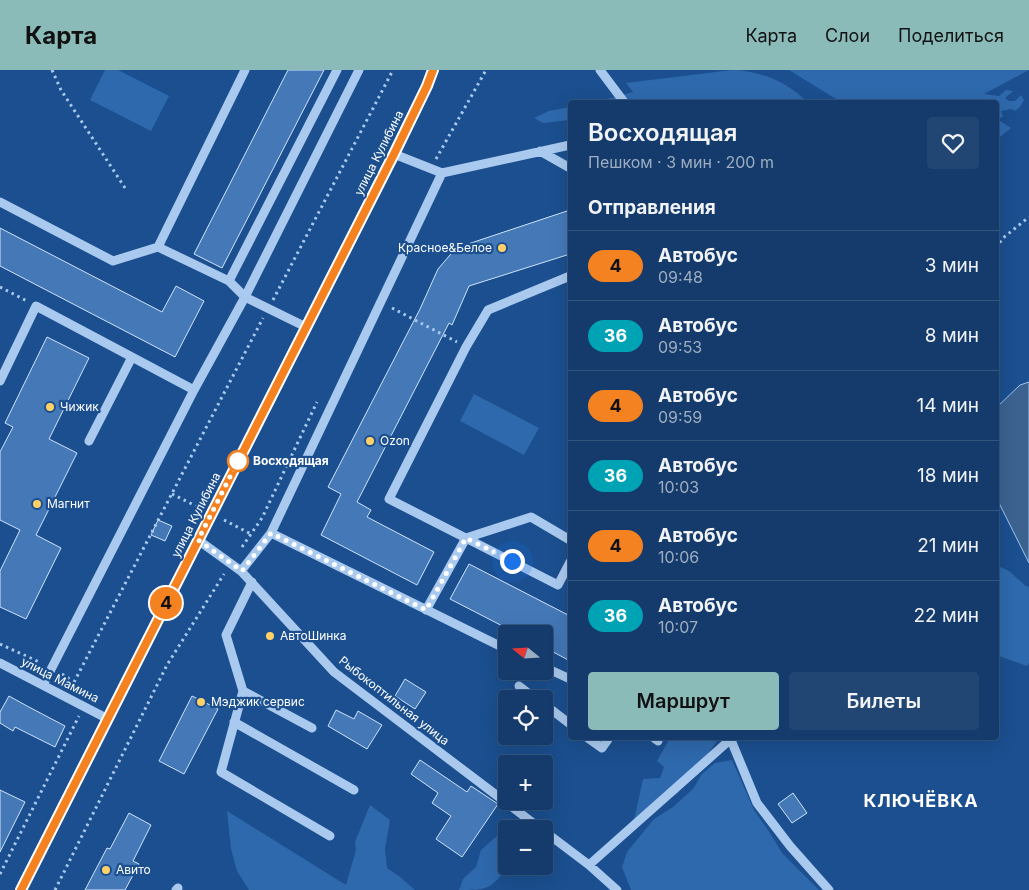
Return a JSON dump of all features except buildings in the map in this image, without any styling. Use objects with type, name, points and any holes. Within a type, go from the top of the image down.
[{"type":"main road","name":"улица Кулибина","points":[[20,890],[394,154],[433,70]]},
{"type":"street","points":[[158,247],[245,70]]},
{"type":"street","points":[[229,282],[337,70]]},
{"type":"street","points":[[43,685],[194,390],[245,297],[359,70]]},
{"type":"street","points":[[600,70],[622,100]]},
{"type":"street","points":[[394,154],[442,173],[568,145]]},
{"type":"street","points":[[540,151],[568,167]]},
{"type":"street","points":[[242,571],[271,533],[442,173]]},
{"type":"street","points":[[0,202],[113,261],[158,247],[229,282],[245,297],[306,327]]},
{"type":"street","points":[[568,277],[488,310],[466,347],[390,499],[558,585],[568,566]]},
{"type":"street","points":[[0,380],[36,306],[194,390]]},
{"type":"street","points":[[89,441],[132,357]]},
{"type":"street","points":[[426,610],[466,538],[531,517],[568,539]]},
{"type":"street","points":[[271,533],[498,645]]},
{"type":"street","name":"Рыбокоптильная улица","points":[[198,540],[242,571],[334,672],[529,820]]},
{"type":"street","points":[[252,582],[226,635],[243,691],[221,772],[330,836]]},
{"type":"street","name":"улица Мамина","points":[[0,663],[108,718]]},
{"type":"street","points":[[553,671],[568,678]]},
{"type":"street","points":[[519,686],[524,690]]},
{"type":"street","points":[[243,691],[312,728]]},
{"type":"street","points":[[553,711],[568,722]]},
{"type":"street","points":[[234,722],[354,790]]},
{"type":"street","points":[[591,740],[602,748],[608,740]]},
{"type":"street","points":[[589,865],[730,740]]},
{"type":"street","points":[[731,740],[757,803],[790,846],[829,890]]},
{"type":"street","name":"Рыбокоптильная улица","points":[[553,838],[589,865],[617,890]]},
{"type":"path","points":[[52,70],[61,90],[127,191]]},
{"type":"path","points":[[66,697],[392,70]]},
{"type":"path","points":[[430,169],[486,70]]},
{"type":"path","points":[[999,244],[1003,238],[1029,217]]},
{"type":"path","points":[[0,287],[36,306]]},
{"type":"path","points":[[380,302],[466,347]]},
{"type":"path","points":[[55,890],[167,665],[231,563],[262,518],[318,401]]},
{"type":"path","points":[[0,644],[52,668],[74,682]]},
{"type":"path","points":[[0,874],[84,706]]},
{"type":"shaded area","points":[[105,70],[118,70],[169,96],[151,131],[90,100]]},
{"type":"shaded area","points":[[732,70],[753,72],[773,79],[791,89],[805,100],[603,100],[633,92],[626,83]]},
{"type":"shaded area","points":[[789,70],[1029,70],[984,94],[999,96],[1006,90],[1013,91],[1005,98],[1009,101],[1015,101],[1021,95],[1024,100],[1020,107],[1015,111],[1011,109],[1001,111],[1003,117],[999,118],[999,100],[838,100]]},
{"type":"shaded area","points":[[568,107],[568,120],[543,123],[534,118],[549,111]]},
{"type":"shaded area","points":[[999,120],[1011,128],[999,138]]},
{"type":"shaded area","points":[[1029,382],[1029,563],[999,503],[999,405],[1020,385]]},
{"type":"shaded area","points":[[474,394],[539,428],[524,455],[460,421]]},
{"type":"shaded area","points":[[999,566],[1009,571],[1029,587],[1029,663],[1027,666],[999,656]]},
{"type":"shaded area","points":[[669,740],[718,740],[703,761],[690,774],[678,793],[634,820],[643,779],[660,778],[664,767],[657,761]]},
{"type":"shaded area","points":[[732,760],[754,810],[782,853],[819,890],[631,890],[622,867],[627,852],[654,819],[673,807],[693,789],[702,774],[715,763]]},
{"type":"shaded area","points":[[370,805],[390,820],[385,849],[387,868],[415,890],[249,890],[237,871],[231,849],[227,811],[346,885],[356,850],[355,842]]},
{"type":"shaded area","points":[[498,835],[498,875],[501,875],[492,884],[482,889],[459,890],[463,879],[476,867],[481,850]]},
{"type":"bus line","name":"4","points":[[21,890],[394,154],[433,70]]},
{"type":"place","name":"Красное&Белое","points":[[502,248]]},
{"type":"place","name":"Чижик","points":[[50,407]]},
{"type":"place","name":"Ozon","points":[[370,441]]},
{"type":"place","name":"Восходящая","points":[[238,461]]},
{"type":"place","name":"Магнит","points":[[37,504]]},
{"type":"place","name":"АвтоШинка","points":[[270,636]]},
{"type":"place","name":"Мэджик сервис","points":[[201,702]]},
{"type":"place","name":"Авито","points":[[106,870]]},
{"type":"district","name":"КЛЮЧЁВКА","points":[[921,801]]},
{"type":"route","points":[[238,461],[198,540],[242,571],[271,533],[426,610],[466,538],[512,561]]}]
